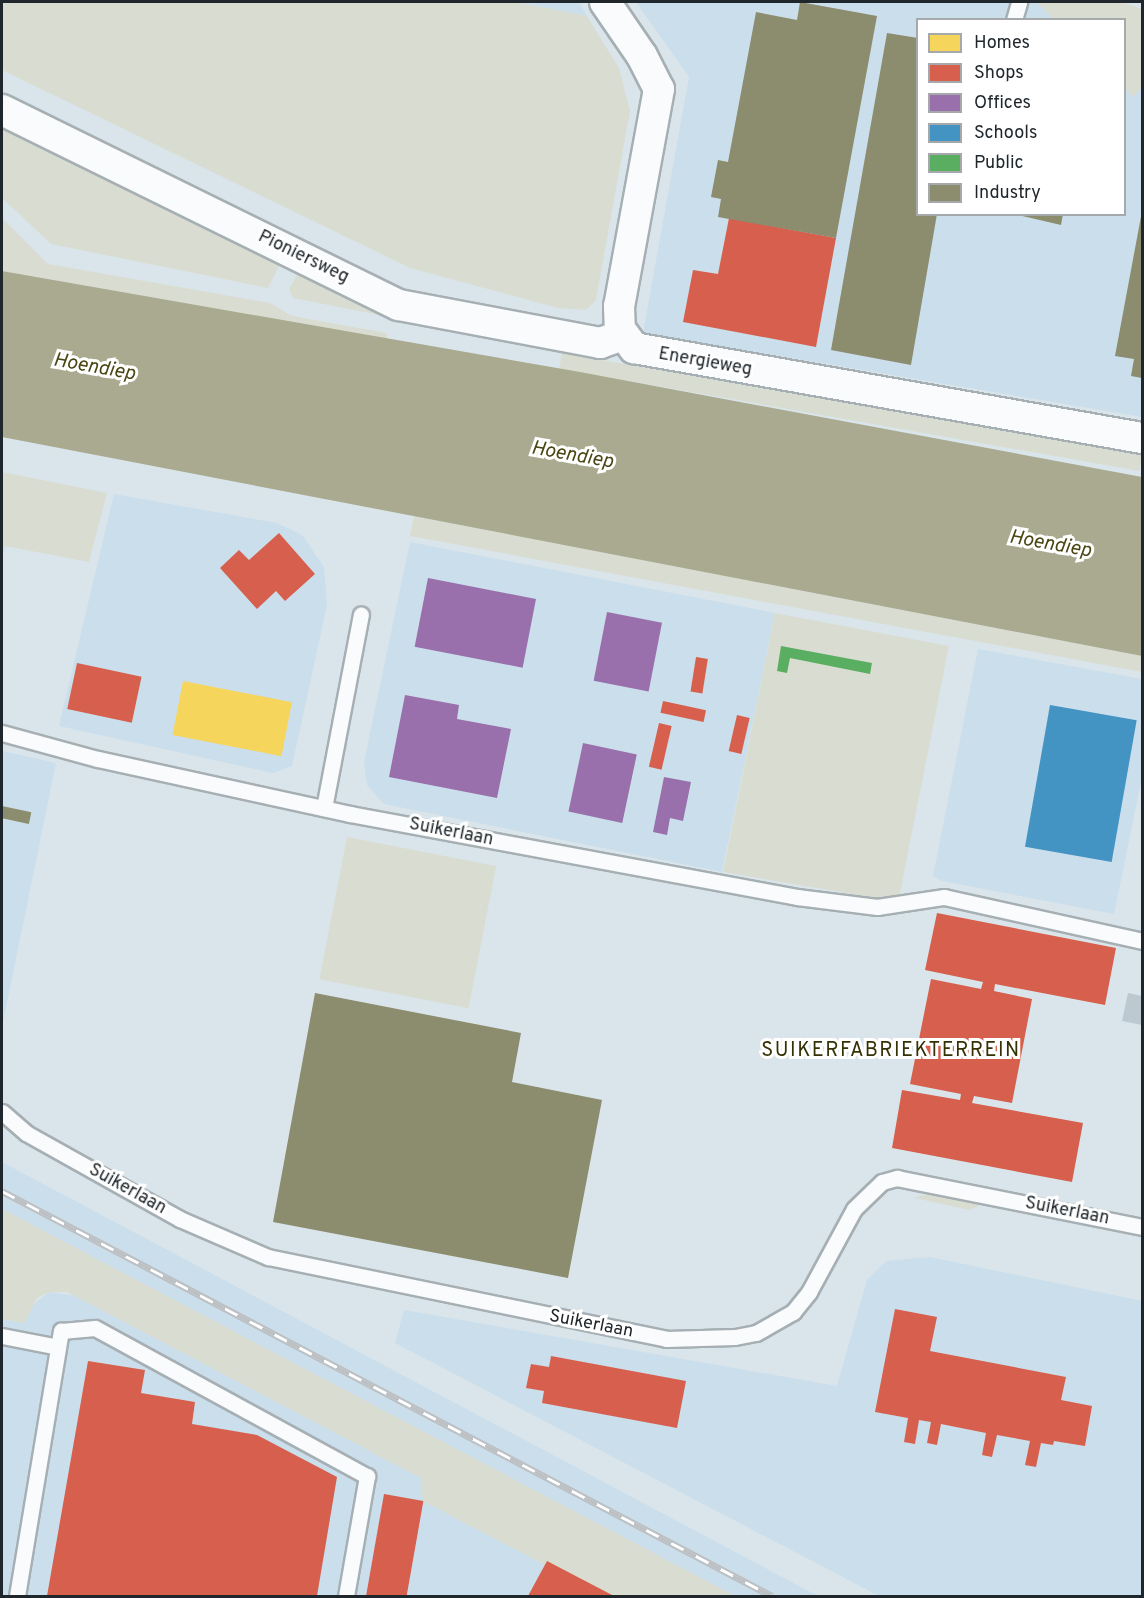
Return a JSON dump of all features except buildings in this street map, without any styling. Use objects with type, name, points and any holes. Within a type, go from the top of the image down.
[{"type":"street","points":[[605,2],[642,56],[658,89],[619,306],[618,321],[623,335]]},
{"type":"street","name":"Pioniersweg","points":[[2,110],[399,305],[600,343],[623,335]]},
{"type":"street","name":"Energieweg","points":[[623,335],[634,348],[651,354],[1143,438]]},
{"type":"lane","points":[[1015,18],[1019,2]]},
{"type":"lane","points":[[324,808],[361,614]]},
{"type":"lane","name":"Suikerlaan","points":[[2,733],[324,808],[797,897],[877,907],[945,897],[1143,941]]},
{"type":"lane","name":"Suikerlaan","points":[[2,1112],[26,1133],[180,1220],[268,1257],[666,1339],[735,1337],[756,1333],[793,1312],[809,1292],[854,1209],[882,1182],[897,1178],[1143,1227]]},
{"type":"lane","points":[[17,1596],[61,1331],[95,1328],[367,1476],[346,1596]]},
{"type":"lane","points":[[2,1336],[58,1347]]},
{"type":"shaded area","points":[[2,2],[516,2],[587,16],[619,68],[630,111],[596,300],[586,310],[558,308],[410,268],[2,70]]},
{"type":"shaded area","points":[[516,2],[579,2],[587,16]]},
{"type":"shaded area","points":[[636,2],[1076,2],[1097,18],[916,18],[916,216],[1126,216],[1126,41],[1142,54],[1142,417],[643,333],[689,77]]},
{"type":"shaded area","points":[[1036,2],[1122,2],[1142,9],[1142,87],[1133,97],[1126,90],[1126,18],[1053,18]]},
{"type":"shaded area","points":[[2,123],[282,260],[268,288],[51,244],[2,198]]},
{"type":"shaded area","points":[[2,218],[48,264],[270,303],[292,316],[387,333],[387,339],[2,271]]},
{"type":"shaded area","points":[[300,269],[390,308],[389,317],[293,298],[289,289]]},
{"type":"shaded area","points":[[562,353],[1142,455],[1139,471],[559,369]]},
{"type":"shaded area","points":[[2,472],[107,493],[89,562],[5,546],[2,559]]},
{"type":"shaded area","points":[[114,494],[277,523],[302,535],[324,567],[327,605],[292,766],[273,773],[59,726]]},
{"type":"shaded area","points":[[414,516],[1142,656],[1142,672],[410,536]]},
{"type":"shaded area","points":[[410,542],[775,613],[722,872],[384,804],[367,785],[364,762]]},
{"type":"shaded area","points":[[775,613],[949,646],[899,898],[876,898],[723,872]]},
{"type":"shaded area","points":[[978,649],[1142,679],[1142,777],[1114,914],[942,881],[933,876]]},
{"type":"shaded area","points":[[2,751],[56,763],[2,1027]]},
{"type":"shaded area","points":[[347,837],[496,866],[469,1008],[319,979]]},
{"type":"shaded area","points":[[2,1162],[818,1596],[735,1596],[2,1209]]},
{"type":"shaded area","points":[[934,1192],[987,1202],[970,1210],[914,1198]]},
{"type":"shaded area","points":[[2,1209],[735,1596],[604,1596],[423,1501],[421,1478],[67,1292],[49,1292],[37,1298],[24,1323],[2,1319]]},
{"type":"shaded area","points":[[930,1257],[1142,1301],[1141,1596],[879,1596],[395,1343],[404,1310],[837,1386],[867,1280],[886,1261]]},
{"type":"shaded area","points":[[49,1292],[77,1296],[421,1478],[423,1501],[605,1596],[2,1596],[2,1319],[24,1323],[29,1308]]},
{"type":"water","name":"Hoendiep","points":[[2,271],[580,372],[1142,477],[1142,656],[2,437]]},
{"type":"railway","points":[[2,1191],[772,1596]]},
{"type":"district","name":"SUIKERFABRIEKTERREIN","points":[[891,1051]]}]
